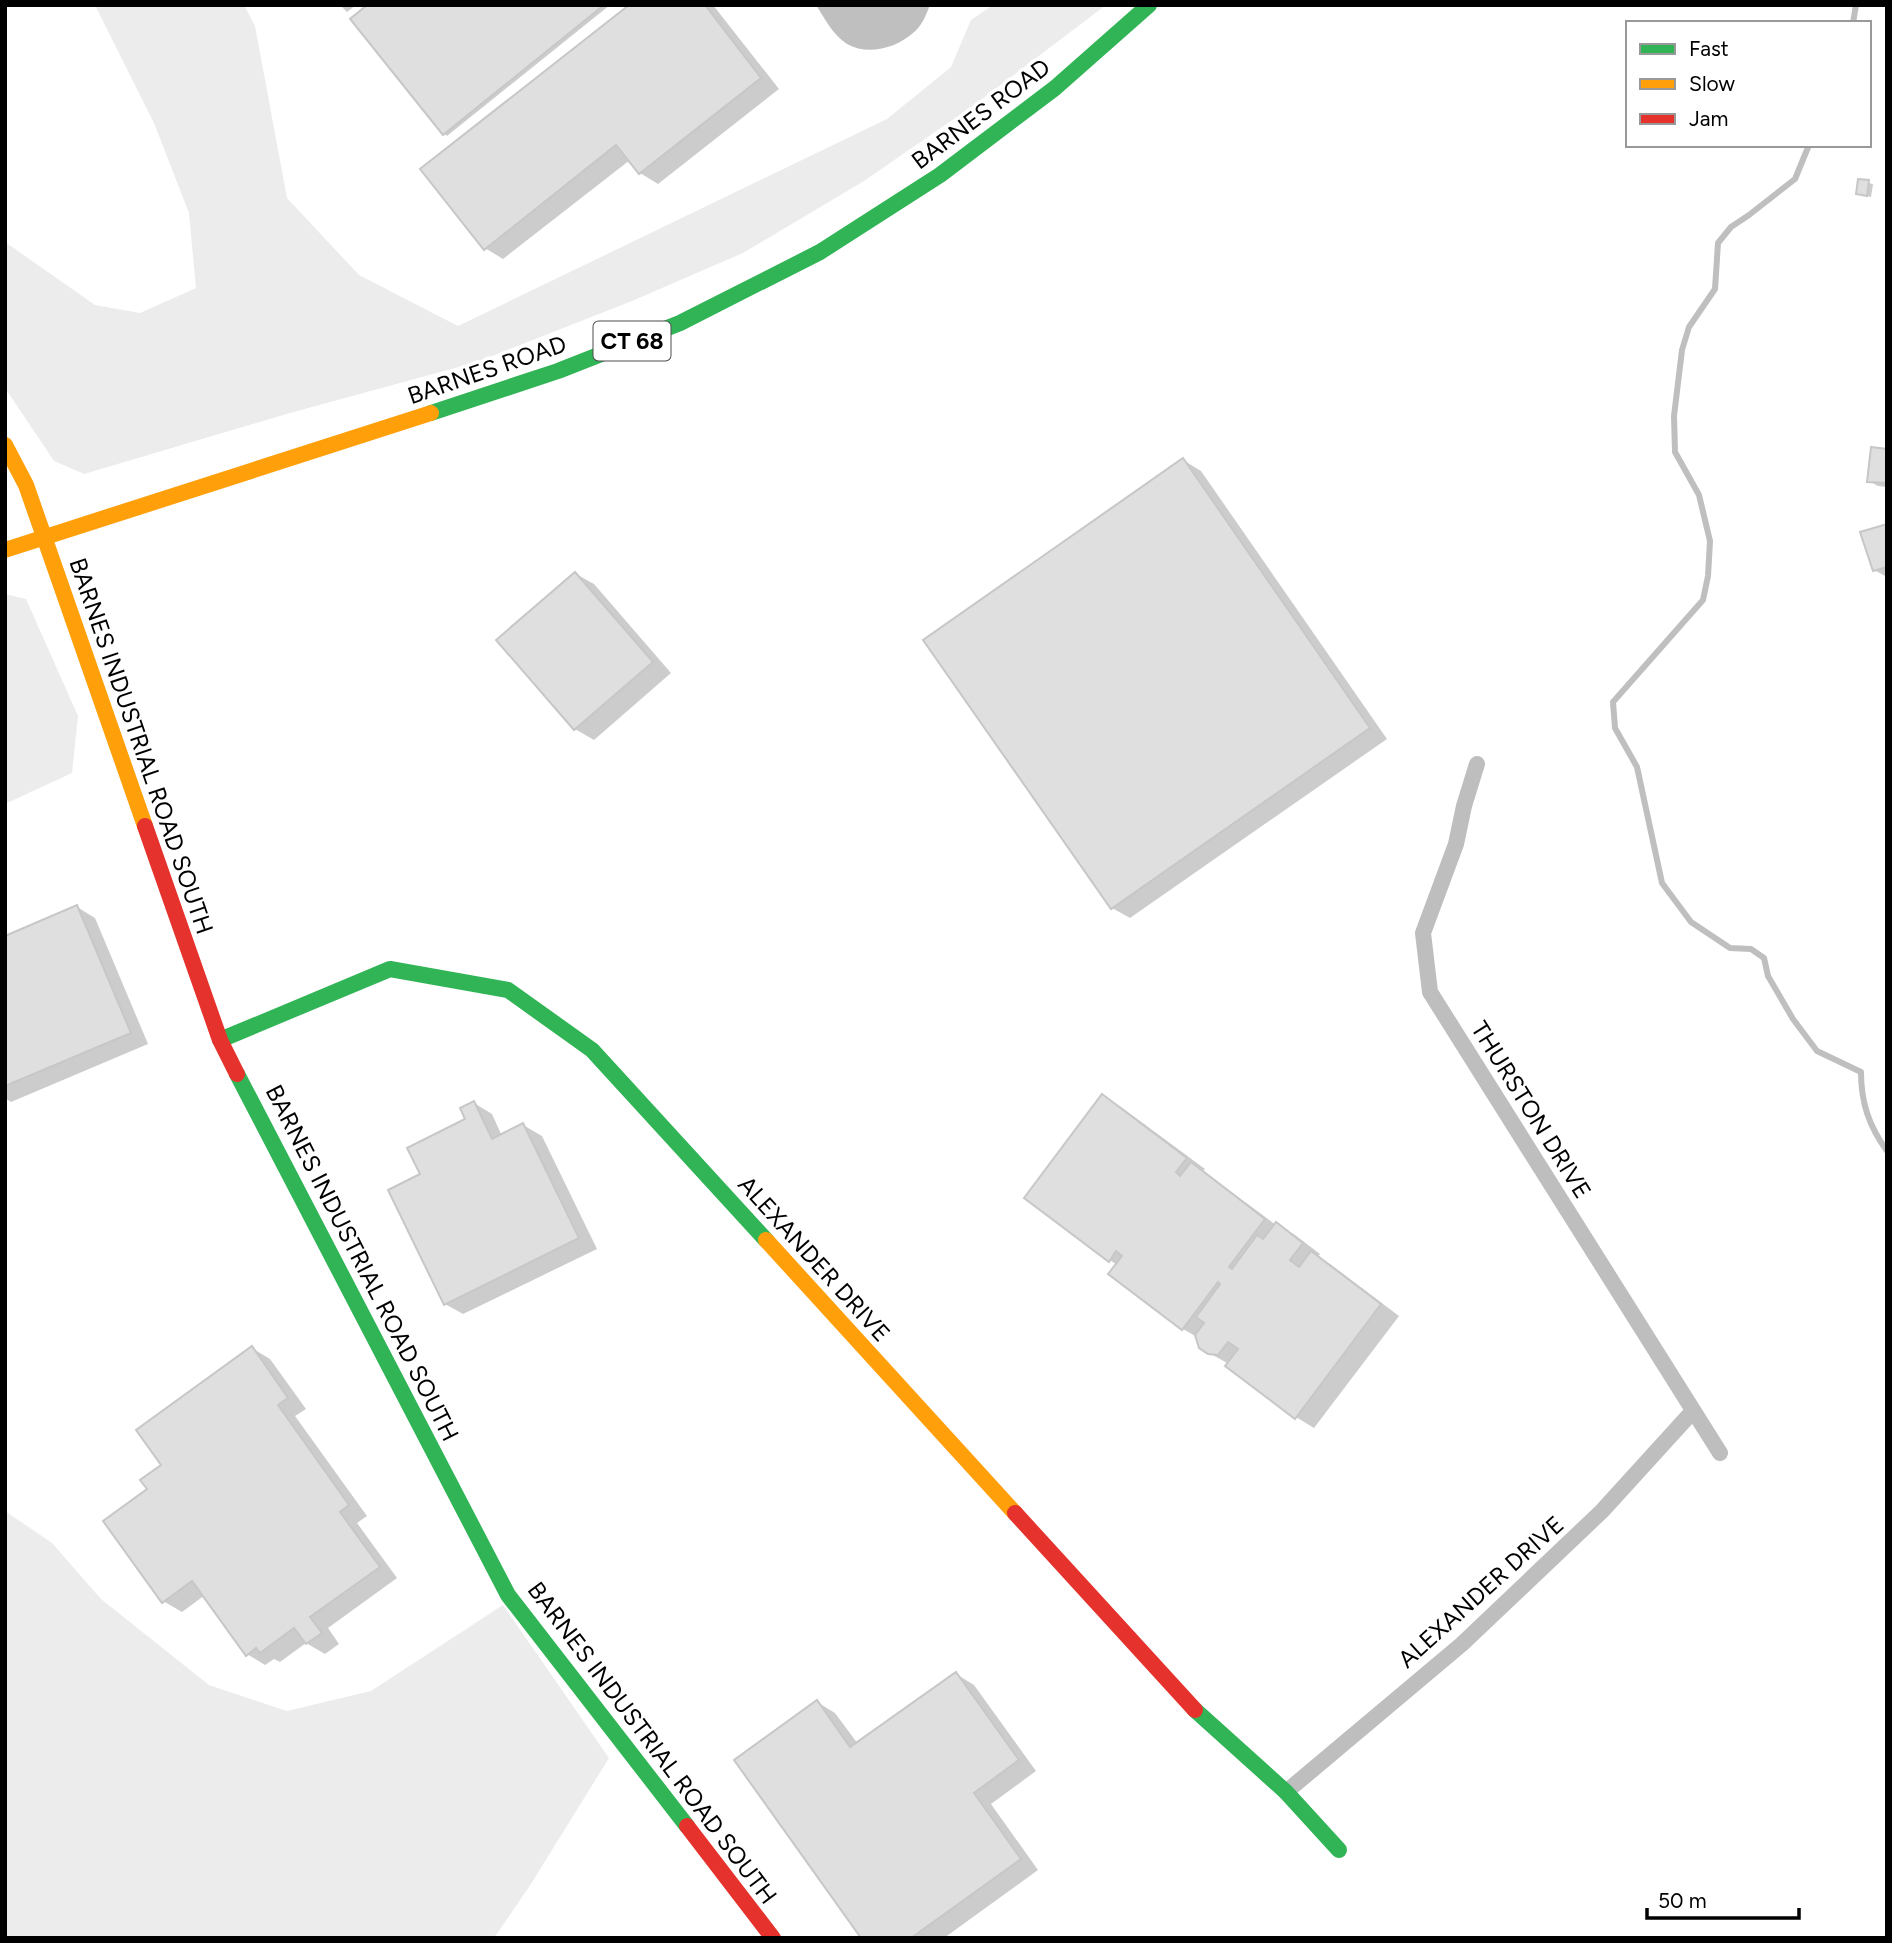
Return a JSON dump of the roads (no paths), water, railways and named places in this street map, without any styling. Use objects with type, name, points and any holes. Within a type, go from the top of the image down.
[{"type":"street","name":"BARNES ROAD","points":[[5,550],[545,375],[680,323],[820,252],[940,175],[1055,88],[1149,5]]},
{"type":"street","name":"BARNES INDUSTRIAL ROAD SOUTH","points":[[5,445],[26,485],[220,1040],[508,1595],[772,1938]]},
{"type":"street","name":"THURSTON DRIVE","points":[[1477,764],[1456,844],[1423,933],[1430,992],[1720,1453]]},
{"type":"street","name":"ALEXANDER DRIVE","points":[[220,1040],[390,968],[508,990],[592,1050],[1195,1710],[1286,1791],[1339,1850]]},
{"type":"street","name":"ALEXANDER DRIVE","points":[[1286,1791],[1462,1644],[1602,1511],[1693,1411]]},
{"type":"waterway","points":[[1853,21],[1856,5]]},
{"type":"waterway","points":[[1808,147],[1795,179],[1731,227],[1718,243],[1715,289],[1689,327],[1682,350],[1674,416],[1675,452],[1699,495],[1710,541],[1708,576],[1703,600],[1613,702],[1615,728],[1637,767],[1662,883],[1691,922],[1730,948],[1751,949],[1764,958],[1768,976],[1793,1019],[1817,1051],[1861,1072],[1867,1114],[1887,1151]]}]
